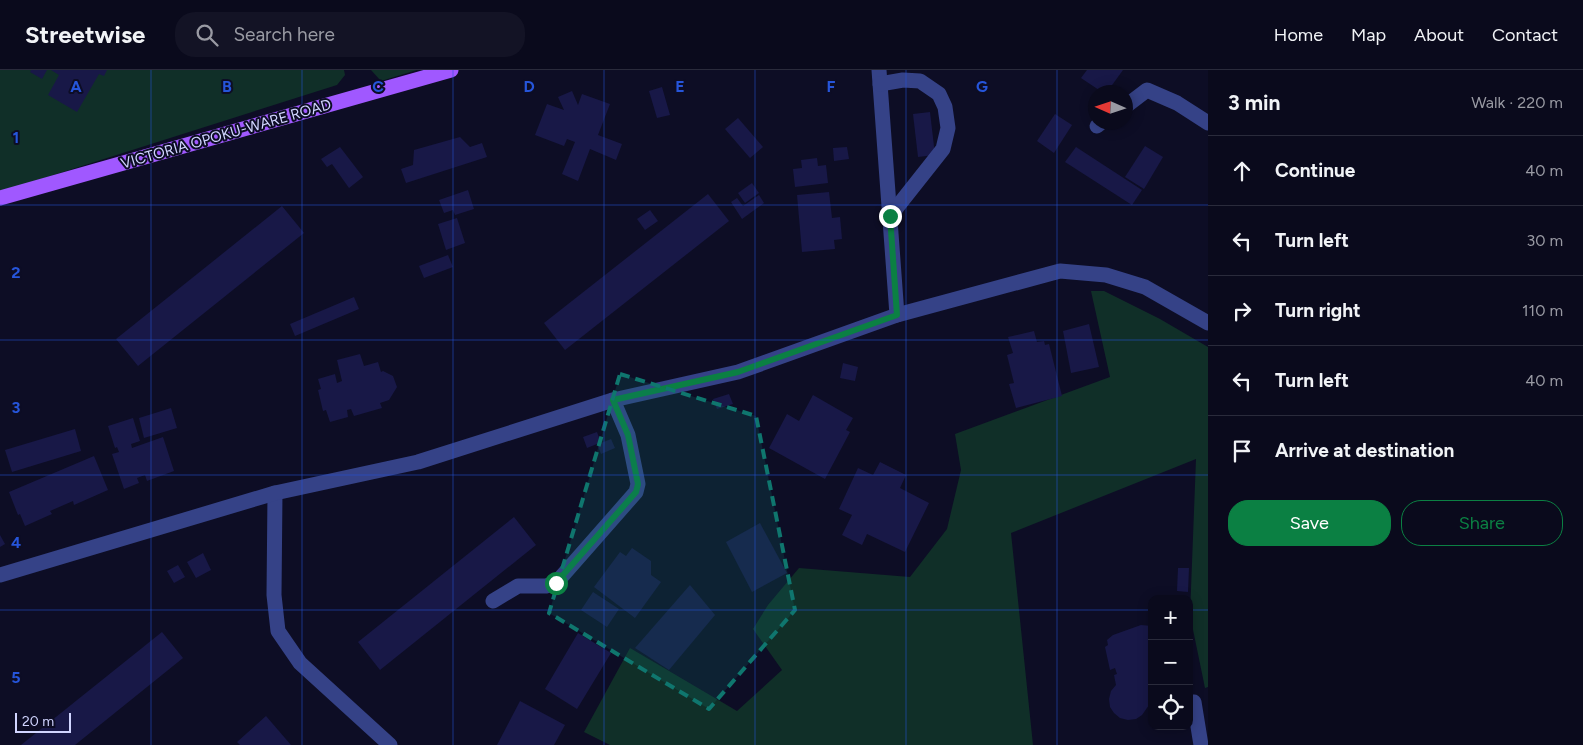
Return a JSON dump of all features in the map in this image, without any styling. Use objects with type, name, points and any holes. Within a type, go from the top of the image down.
[{"type":"main road","name":"VICTORIA OPOKU-WARE ROAD","points":[[0,198],[451,70]]},
{"type":"street","points":[[890,216],[943,149],[948,128],[946,107],[939,94],[920,81],[880,77],[897,315]]},
{"type":"street","points":[[1133,101],[1147,90],[1177,103],[1208,123]]},
{"type":"street","points":[[0,576],[275,493],[418,462],[613,400],[738,372],[897,315],[1060,271],[1106,274],[1145,286],[1208,323]]},
{"type":"street","points":[[493,601],[518,586],[546,586],[556,583],[636,492],[638,484],[628,435],[613,400]]},
{"type":"street","points":[[275,493],[274,595],[278,631],[300,663],[390,745]]},
{"type":"street","points":[[1194,702],[1201,745]]},
{"type":"highlighted area","points":[[620,374],[756,416],[795,610],[709,709],[549,613]]},
{"type":"green space","points":[[0,70],[344,70],[345,75],[337,85],[0,192]]},
{"type":"green space","points":[[371,70],[417,70],[381,81]]},
{"type":"green space","points":[[1091,291],[1104,291],[1160,319],[1208,347],[1208,687],[1205,688],[1193,630],[1193,595],[1191,595],[1196,459],[1011,533],[1033,745],[610,745],[584,732],[630,648],[737,711],[782,670],[753,629],[768,605],[799,568],[910,577],[947,529],[961,470],[955,434],[1110,377]]},
{"type":"building","points":[[31,70],[47,70],[42,79],[30,72]]},
{"type":"building","points":[[51,70],[107,70],[104,76],[99,74],[77,112],[48,95],[59,75]]},
{"type":"building","points":[[1087,70],[1123,70],[1112,85],[1092,85],[1081,78]]},
{"type":"building","points":[[662,87],[670,115],[657,118],[649,91]]},
{"type":"building","points":[[572,91],[578,105],[582,94],[610,104],[598,135],[622,144],[616,160],[590,149],[578,181],[562,174],[575,142],[567,139],[564,146],[535,135],[547,104],[564,110],[558,97]]},
{"type":"building","points":[[930,112],[935,155],[918,157],[913,114]]},
{"type":"building","points":[[1055,114],[1072,125],[1054,153],[1037,141]]},
{"type":"building","points":[[738,118],[763,147],[750,158],[725,129]]},
{"type":"building","points":[[460,137],[470,147],[482,143],[487,157],[406,183],[401,169],[413,165],[414,150]]},
{"type":"building","points":[[1145,146],[1163,157],[1144,189],[1125,177]]},
{"type":"building","points":[[340,147],[363,177],[349,188],[332,164],[327,167],[321,159]]},
{"type":"building","points":[[847,147],[849,159],[834,161],[833,148]]},
{"type":"building","points":[[1076,147],[1142,190],[1132,205],[1065,162]]},
{"type":"building","points":[[817,158],[818,166],[826,165],[828,183],[795,187],[793,169],[802,168],[801,160]]},
{"type":"building","points":[[752,183],[759,193],[745,203],[738,193]]},
{"type":"building","points":[[468,190],[474,209],[455,215],[453,210],[444,213],[439,200]]},
{"type":"building","points":[[829,192],[832,218],[840,217],[842,239],[834,240],[835,249],[802,252],[797,195]]},
{"type":"building","points":[[708,194],[729,221],[565,350],[544,323]]},
{"type":"building","points":[[759,195],[764,203],[742,219],[731,202],[737,198],[743,206]]},
{"type":"building","points":[[282,206],[304,233],[138,366],[116,339]]},
{"type":"building","points":[[650,210],[658,221],[645,230],[637,219]]},
{"type":"building","points":[[457,218],[465,243],[446,250],[438,224]]},
{"type":"building","points":[[448,255],[453,267],[424,278],[419,266]]},
{"type":"building","points":[[354,297],[359,309],[295,336],[290,324]]},
{"type":"building","points":[[1089,324],[1099,367],[1071,373],[1063,331]]},
{"type":"building","points":[[1034,331],[1037,342],[1044,341],[1045,345],[1049,344],[1062,396],[1016,408],[1009,384],[1014,383],[1007,355],[1013,353],[1008,337]]},
{"type":"building","points":[[360,354],[364,366],[378,362],[381,372],[383,371],[393,376],[397,387],[389,400],[380,403],[382,408],[354,416],[351,409],[347,410],[348,417],[330,422],[326,410],[323,411],[318,390],[321,389],[318,379],[335,374],[337,383],[342,381],[337,360]]},
{"type":"building","points":[[843,363],[858,367],[855,381],[840,378]]},
{"type":"building","points":[[729,394],[733,404],[717,409],[713,399]]},
{"type":"building","points":[[813,395],[853,418],[846,430],[850,432],[825,479],[769,448],[787,414],[799,421]]},
{"type":"building","points":[[171,408],[177,428],[144,438],[139,418]]},
{"type":"building","points":[[133,418],[140,441],[131,444],[132,448],[163,437],[174,471],[147,481],[145,475],[137,478],[139,483],[124,489],[112,454],[119,452],[117,447],[115,448],[108,426]]},
{"type":"building","points":[[75,429],[81,451],[12,472],[5,450]]},
{"type":"building","points":[[597,432],[601,443],[611,439],[615,448],[601,454],[597,444],[587,448],[583,437]]},
{"type":"building","points":[[94,456],[108,490],[74,505],[73,501],[50,511],[52,514],[25,526],[20,514],[18,515],[9,492]]},
{"type":"building","points":[[880,462],[906,475],[900,488],[929,503],[905,552],[867,534],[862,545],[842,535],[852,515],[839,509],[858,468],[873,475]]},
{"type":"building","points":[[514,517],[536,545],[380,670],[358,642]]},
{"type":"building","points":[[760,523],[787,573],[752,592],[726,542]]},
{"type":"building","points":[[0,535],[5,544],[0,547]]},
{"type":"building","points":[[632,548],[651,561],[651,575],[661,582],[635,618],[594,587],[620,552],[626,556]]},
{"type":"building","points":[[203,553],[211,570],[196,578],[187,562]]},
{"type":"building","points":[[178,565],[185,577],[174,583],[167,571]]},
{"type":"building","points":[[1178,568],[1189,568],[1188,592],[1177,591]]},
{"type":"building","points":[[690,585],[715,615],[669,670],[635,648]]},
{"type":"building","points":[[593,592],[619,609],[607,627],[581,610]]},
{"type":"building","points":[[1141,625],[1148,626],[1148,706],[1142,715],[1136,719],[1120,718],[1110,707],[1111,691],[1116,685],[1114,675],[1117,674],[1115,668],[1110,670],[1105,647],[1108,645],[1107,640],[1113,635]]},
{"type":"building","points":[[162,632],[183,658],[75,745],[21,745]]},
{"type":"building","points":[[578,633],[611,653],[577,709],[545,689]]},
{"type":"building","points":[[520,701],[565,725],[554,745],[497,745]]},
{"type":"building","points":[[266,716],[291,745],[240,745],[237,742]]},
{"type":"route","points":[[556,583],[631,500],[636,492],[638,484],[628,435],[613,400],[738,372],[897,315],[890,216]]}]
